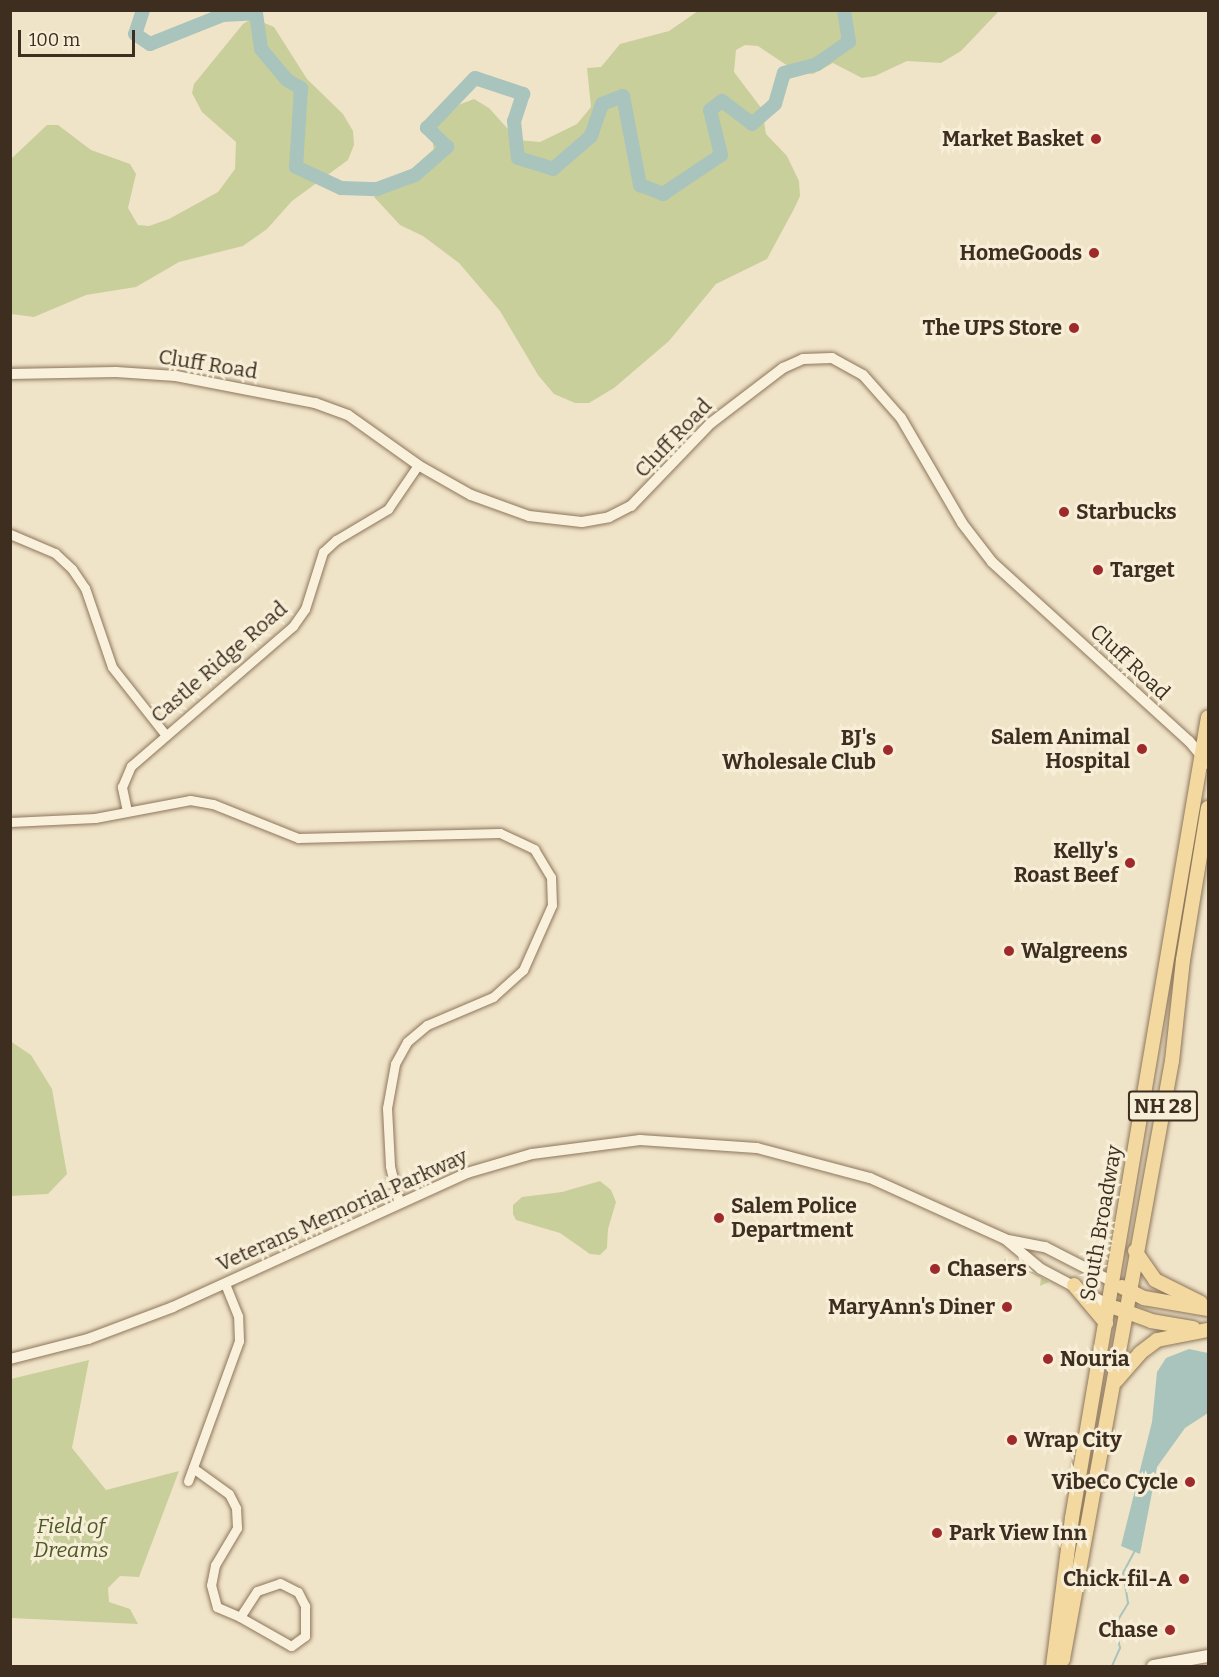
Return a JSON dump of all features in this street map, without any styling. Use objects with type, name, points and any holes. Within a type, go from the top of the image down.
[{"type":"main road","name":"South Broadway","points":[[1053,1666],[1072,1518],[1206,759],[1209,717]]},
{"type":"main road","name":"South Broadway","points":[[1058,1666],[1063,1659],[1114,1383],[1135,1251],[1172,1061],[1183,960],[1209,808]]},
{"type":"main road","points":[[1135,1251],[1155,1280],[1209,1308]]},
{"type":"main road","points":[[1113,1282],[1128,1291],[1158,1302],[1209,1308]]},
{"type":"main road","points":[[1074,1286],[1106,1323]]},
{"type":"main road","points":[[1109,1305],[1124,1312],[1208,1330]]},
{"type":"main road","points":[[1114,1383],[1150,1344],[1175,1335],[1208,1330]]},
{"type":"main road","points":[[1153,1666],[1208,1656]]},
{"type":"main road","points":[[1202,1666],[1208,1656]]},
{"type":"street","name":"Cluff Road","points":[[10,374],[167,375],[315,403],[361,423],[418,465],[507,509],[548,520],[598,521],[621,512],[642,498],[711,423],[783,368],[810,358],[843,362],[874,386],[906,425],[962,523],[992,562],[1206,759]]},
{"type":"street","name":"Castle Ridge Road","points":[[127,811],[122,793],[125,776],[165,734],[298,621],[323,552],[336,540],[388,509],[418,465]]},
{"type":"street","points":[[10,534],[55,553],[72,568],[85,588],[112,667],[165,734]]},
{"type":"street","points":[[10,822],[95,818],[169,802],[202,802],[280,834],[307,839],[500,833],[525,843],[542,858],[551,877],[552,904],[543,932],[523,970],[493,997],[427,1025],[407,1042],[395,1064],[387,1108],[390,1166],[398,1202]]},
{"type":"street","name":"Veterans Memorial Parkway","points":[[10,1359],[109,1332],[225,1284],[398,1202],[467,1173],[532,1154],[596,1144],[682,1141],[757,1148],[828,1164],[870,1178],[1005,1239],[1045,1247],[1113,1282]]},
{"type":"street","name":"Veterans Memorial Parkway","points":[[1005,1239],[1041,1269],[1109,1305]]},
{"type":"street","points":[[188,1481],[239,1341],[238,1316],[225,1284]]},
{"type":"street","points":[[193,1468],[229,1494],[236,1508],[237,1528],[216,1565],[212,1585],[217,1607],[264,1628],[284,1645],[297,1645],[305,1636],[303,1599],[286,1584],[257,1591],[240,1617]]},
{"type":"green space","points":[[698,11],[999,11],[961,51],[941,63],[907,61],[875,76],[862,78],[833,63],[813,74],[797,72],[758,46],[745,45],[736,50],[734,72],[762,109],[766,134],[787,156],[799,181],[800,196],[767,259],[716,284],[669,341],[614,388],[589,403],[575,403],[554,394],[538,375],[500,311],[459,263],[423,236],[400,225],[374,197],[380,191],[418,180],[435,159],[430,122],[437,113],[474,99],[489,108],[518,140],[540,142],[577,124],[591,107],[587,68],[601,67],[620,44],[669,31]]},
{"type":"green space","points":[[253,18],[274,27],[307,79],[343,114],[353,131],[354,145],[348,160],[292,201],[267,229],[243,246],[179,262],[136,287],[86,295],[34,317],[11,314],[11,159],[47,125],[58,125],[91,150],[130,164],[136,174],[128,208],[138,225],[149,226],[169,219],[218,192],[235,169],[236,142],[202,112],[192,93],[194,84],[243,24]]},
{"type":"green space","points":[[10,1041],[31,1055],[52,1089],[67,1174],[48,1194],[11,1196]]},
{"type":"green space","points":[[600,1181],[611,1190],[616,1202],[608,1229],[607,1248],[600,1255],[590,1254],[560,1233],[516,1220],[513,1214],[513,1205],[522,1197],[562,1192]]},
{"type":"green space","points":[[1005,1258],[1049,1282],[1040,1286],[1041,1278],[1007,1262],[1002,1268]]},
{"type":"green space","name":"Field of Dreams","points":[[89,1360],[72,1448],[106,1490],[179,1471],[139,1577],[120,1576],[108,1588],[109,1602],[130,1609],[138,1624],[11,1618],[11,1379]]},
{"type":"water","points":[[1189,1349],[1208,1353],[1208,1413],[1185,1428],[1157,1467],[1140,1554],[1121,1546],[1152,1422],[1157,1372],[1166,1358]]},
{"type":"waterway","points":[[143,10],[135,34],[150,44],[223,15],[256,13],[261,49],[287,80],[301,88],[296,167],[341,188],[377,189],[415,175],[447,147],[427,128],[475,78],[523,94],[514,121],[518,158],[553,169],[591,136],[602,104],[623,96],[640,185],[663,194],[721,155],[710,110],[722,101],[752,124],[775,104],[784,73],[817,64],[849,42],[844,10]]},
{"type":"waterway","points":[[1112,1666],[1120,1648],[1115,1625],[1128,1603],[1123,1573],[1135,1550]]},
{"type":"place","name":"Market Basket","points":[[1096,139]]},
{"type":"place","name":"HomeGoods","points":[[1094,253]]},
{"type":"place","name":"The UPS Store","points":[[1074,328]]},
{"type":"place","name":"Starbucks","points":[[1064,512]]},
{"type":"place","name":"Target","points":[[1098,570]]},
{"type":"place","name":"Salem Animal Hospital","points":[[1142,749]]},
{"type":"place","name":"BJ's Wholesale Club","points":[[888,750]]},
{"type":"place","name":"Kelly's Roast Beef","points":[[1130,863]]},
{"type":"place","name":"Walgreens","points":[[1009,951]]},
{"type":"place","name":"Salem Police Department","points":[[719,1218]]},
{"type":"place","name":"Chasers","points":[[935,1269]]},
{"type":"place","name":"MaryAnn's Diner","points":[[1007,1307]]},
{"type":"place","name":"Nouria","points":[[1048,1359]]},
{"type":"place","name":"Wrap City","points":[[1012,1440]]},
{"type":"place","name":"VibeCo Cycle","points":[[1190,1482]]},
{"type":"place","name":"Park View Inn","points":[[937,1533]]},
{"type":"place","name":"Chick-fil-A","points":[[1184,1579]]},
{"type":"place","name":"Chase","points":[[1170,1630]]}]
